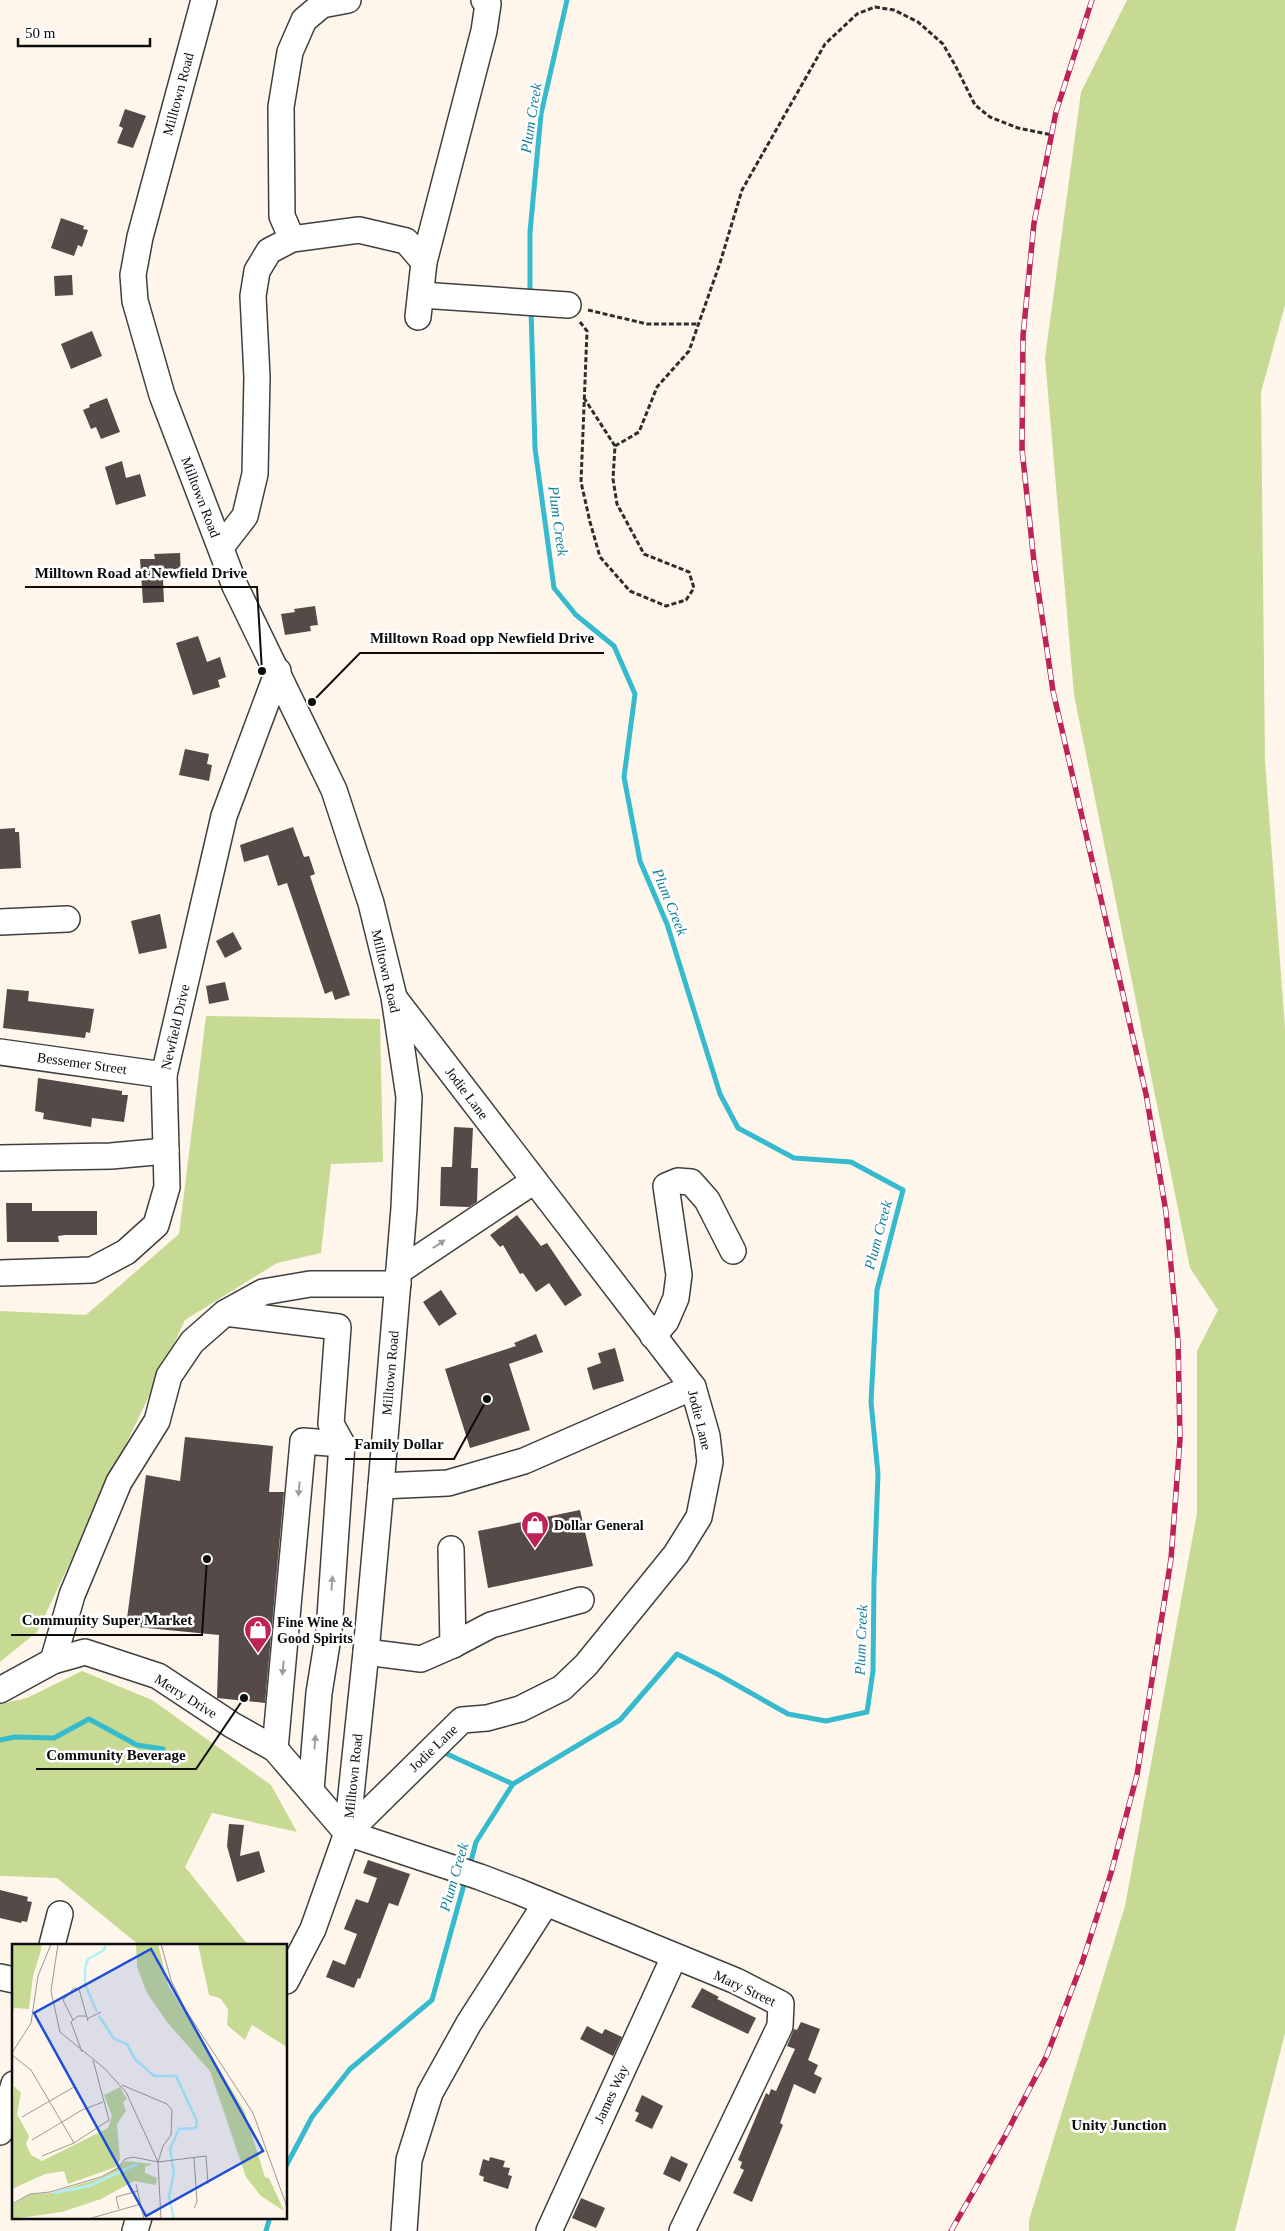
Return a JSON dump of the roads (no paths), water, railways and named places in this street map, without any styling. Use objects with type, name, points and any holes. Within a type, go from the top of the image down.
[{"type":"street","name":"Milltown Road","points":[[204,0],[140,237],[133,275],[135,301],[162,394],[235,586],[278,671],[334,790],[371,903],[394,996],[409,1097],[398,1277],[381,1486],[367,1643],[346,1833],[313,1929],[288,1977]]},
{"type":"street","points":[[292,239],[282,216],[281,107],[290,52],[304,20],[322,5],[348,0]]},
{"type":"street","points":[[484,0],[488,4],[484,31],[424,262],[420,306],[513,301],[556,304]]},
{"type":"street","points":[[221,547],[245,516],[256,474],[258,377],[253,296],[257,271],[269,251],[292,239],[359,230],[406,241],[424,262]]},
{"type":"street","name":"Newfield Drive","points":[[0,1273],[92,1270],[126,1252],[156,1225],[167,1187],[164,1075],[224,816],[278,671]]},
{"type":"street","points":[[0,922],[67,919]]},
{"type":"street","name":"Jodie Lane","points":[[346,1833],[462,1720],[486,1718],[520,1709],[562,1688],[586,1665],[676,1554],[699,1517],[710,1462],[707,1436],[693,1387],[652,1336],[394,996]]},
{"type":"street","name":"Bessemer Street","points":[[0,1052],[164,1075]]},
{"type":"street","points":[[0,1158],[111,1156],[166,1151]]},
{"type":"street","points":[[53,1661],[72,1595],[119,1482],[157,1421],[169,1376],[192,1342],[225,1313],[263,1292],[310,1284],[398,1277],[534,1181]]},
{"type":"street","points":[[652,1336],[666,1321],[676,1298],[679,1275],[666,1186],[678,1181],[691,1182],[707,1200],[733,1251]]},
{"type":"street","points":[[225,1313],[338,1327],[331,1424],[342,1444],[329,1631],[319,1693],[311,1790]]},
{"type":"street","points":[[381,1486],[448,1483],[524,1461],[693,1387]]},
{"type":"street","points":[[276,1749],[303,1440],[342,1444]]},
{"type":"street","points":[[451,1549],[453,1645]]},
{"type":"street","points":[[329,1631],[421,1658],[453,1645],[491,1625],[581,1600]]},
{"type":"street","name":"Merry Drive","points":[[0,1690],[53,1661],[86,1652],[158,1676],[232,1725],[276,1749],[346,1833]]},
{"type":"street","name":"Mary Street","points":[[346,1833],[480,1877],[674,1958],[736,1981],[781,2004],[780,2026],[682,2231]]},
{"type":"street","points":[[404,2231],[409,2160],[430,2093],[470,2023],[546,1903]]},
{"type":"street","points":[[52,1944],[60,1914]]},
{"type":"street","name":"James Way","points":[[549,2231],[674,1958]]},
{"type":"street","points":[[0,2132],[7,2097]]},
{"type":"street","points":[[135,2231],[139,2218]]},
{"type":"waterway","name":"Plum Creek","points":[[530,296],[530,232],[541,114],[567,0]]},
{"type":"waterway","name":"Plum Creek","points":[[470,1865],[476,1842],[513,1784],[620,1720],[677,1654],[788,1714],[826,1721],[867,1712],[873,1671],[878,1474],[871,1402],[877,1290],[903,1190],[851,1162],[794,1158],[738,1128],[720,1094],[667,924],[640,861],[624,777],[635,694],[614,646],[576,615],[554,588],[535,448],[531,309]]},
{"type":"waterway","points":[[0,1740],[15,1737],[54,1738],[89,1719],[137,1745],[163,1749]]},
{"type":"waterway","points":[[447,1754],[513,1784]]},
{"type":"waterway","name":"Plum Creek","points":[[288,2162],[312,2117],[350,2069],[432,2000],[465,1881]]},
{"type":"waterway","name":"Plum Creek","points":[[266,2231],[270,2218]]},
{"type":"railway","points":[[951,2231],[1005,2136],[1047,2055],[1082,1963],[1111,1873],[1137,1775],[1171,1559],[1180,1439],[1178,1341],[1166,1212],[1146,1094],[1053,691],[1034,562],[1022,449],[1023,336],[1034,223],[1056,112],[1092,0]]},
{"type":"place","name":"Milltown Road at Newfield Drive","points":[[262,671]]},
{"type":"place","name":"Milltown Road opp Newfield Drive","points":[[312,702]]},
{"type":"place","name":"Family Dollar","points":[[487,1399]]},
{"type":"place","name":"Dollar General","points":[[535,1549]]},
{"type":"place","name":"Community Super Market","points":[[207,1559]]},
{"type":"place","name":"Fine Wine & Good Spirits","points":[[258,1654]]},
{"type":"place","name":"Community Beverage","points":[[244,1698]]},
{"type":"district","name":"Unity Junction","points":[[1119,2125]]}]
